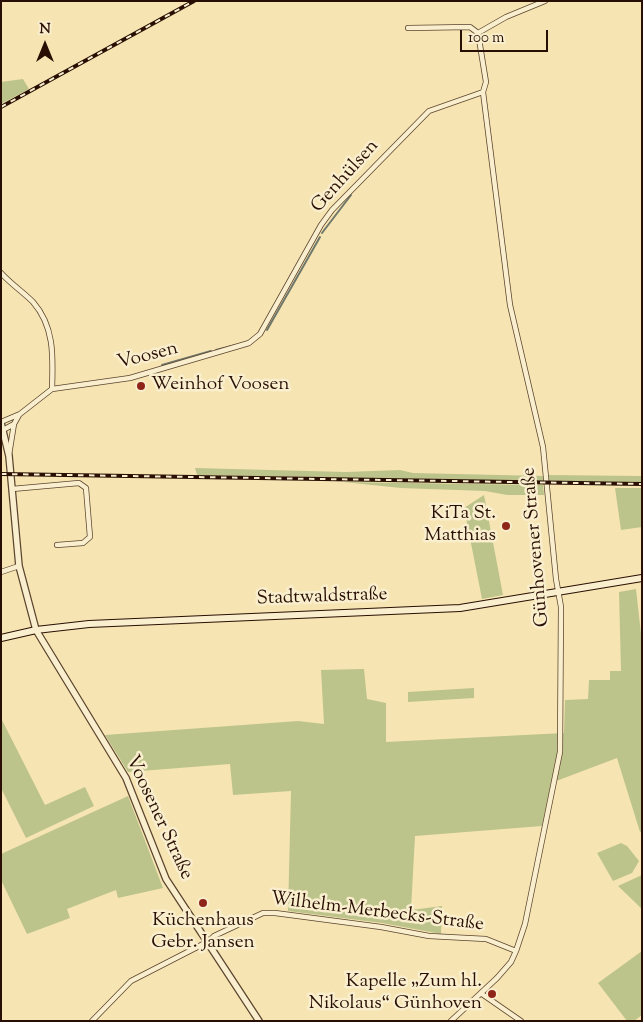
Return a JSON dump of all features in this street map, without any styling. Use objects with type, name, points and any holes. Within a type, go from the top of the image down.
[{"type":"main road","name":"Stadtwaldstraße","points":[[1,638],[36,630],[89,624],[479,606],[642,578]]},
{"type":"street","points":[[478,33],[506,17],[545,1]]},
{"type":"street","points":[[408,28],[470,27],[478,33],[486,84],[483,92]]},
{"type":"street","name":"Günhovener Straße","points":[[451,1021],[482,994],[511,962],[516,951],[525,924],[560,752],[561,606],[543,447],[510,305],[483,92]]},
{"type":"street","name":"Genhülsen","points":[[249,343],[260,334],[321,225],[343,199],[429,111],[483,92]]},
{"type":"street","points":[[1,273],[34,304],[45,321],[50,335],[53,354],[52,389]]},
{"type":"street","name":"Voosen","points":[[1,423],[20,414],[52,389],[130,378],[249,343]]},
{"type":"street","points":[[9,456],[14,424],[20,414]]},
{"type":"street","points":[[1,423],[9,456],[19,566],[36,630]]},
{"type":"street","points":[[3,430],[14,424]]},
{"type":"street","points":[[12,489],[79,483],[86,488],[90,537],[83,543],[57,546]]},
{"type":"street","points":[[1,572],[19,566]]},
{"type":"street","name":"Voosener Straße","points":[[36,630],[126,778],[166,878],[209,941],[259,1021]]},
{"type":"street","name":"Wilhelm-Merbecks-Straße","points":[[209,941],[214,936],[263,913],[275,913],[381,927],[429,936],[486,939],[516,951]]},
{"type":"street","points":[[92,1021],[131,982],[209,941]]},
{"type":"street","points":[[482,994],[521,1021]]},
{"type":"green space","points":[[23,79],[29,89],[1,104],[1,82]]},
{"type":"green space","points":[[195,468],[346,472],[400,470],[413,473],[543,476],[543,481],[197,475]]},
{"type":"green space","points":[[548,475],[642,476],[642,482],[549,481]]},
{"type":"green space","points":[[343,482],[543,485],[544,495],[507,495],[485,491],[401,488]]},
{"type":"green space","points":[[615,488],[642,488],[642,527],[621,530]]},
{"type":"green space","points":[[484,495],[503,595],[482,599],[464,508]]},
{"type":"green space","points":[[636,589],[642,643],[642,831],[640,832],[617,758],[551,783],[542,826],[415,836],[411,910],[442,906],[441,934],[382,923],[288,911],[291,791],[233,795],[230,764],[128,772],[105,735],[298,721],[324,724],[321,670],[362,669],[364,669],[367,699],[386,703],[386,742],[564,733],[565,700],[588,699],[589,680],[610,680],[610,671],[621,671],[619,592]]},
{"type":"green space","points":[[474,688],[474,698],[408,702],[408,692]]},
{"type":"green space","points":[[1,718],[45,805],[85,787],[94,806],[26,838],[1,788]]},
{"type":"green space","points":[[128,796],[163,888],[118,898],[116,890],[67,909],[70,918],[27,934],[1,880],[1,854]]},
{"type":"green space","points":[[621,843],[627,846],[639,861],[632,873],[613,881],[597,853]]},
{"type":"green space","points":[[642,875],[642,909],[618,886]]},
{"type":"green space","points":[[642,951],[642,1015],[634,1021],[627,1021],[598,983]]},
{"type":"waterway","points":[[322,233],[351,195]]},
{"type":"waterway","points":[[267,330],[320,237]]},
{"type":"waterway","points":[[216,350],[236,345]]},
{"type":"waterway","points":[[162,365],[211,351]]},
{"type":"railway","points":[[1,107],[194,1]]},
{"type":"railway","points":[[1,474],[642,484]]},
{"type":"place","name":"Weinhof Voosen","points":[[141,386]]},
{"type":"place","name":"KiTa St. Matthias","points":[[506,526]]},
{"type":"place","name":"Küchenhaus Gebr. Jansen","points":[[203,903]]},
{"type":"place","name":"Kapelle „Zum hl. Nikolaus“ Günhoven","points":[[492,994]]}]
